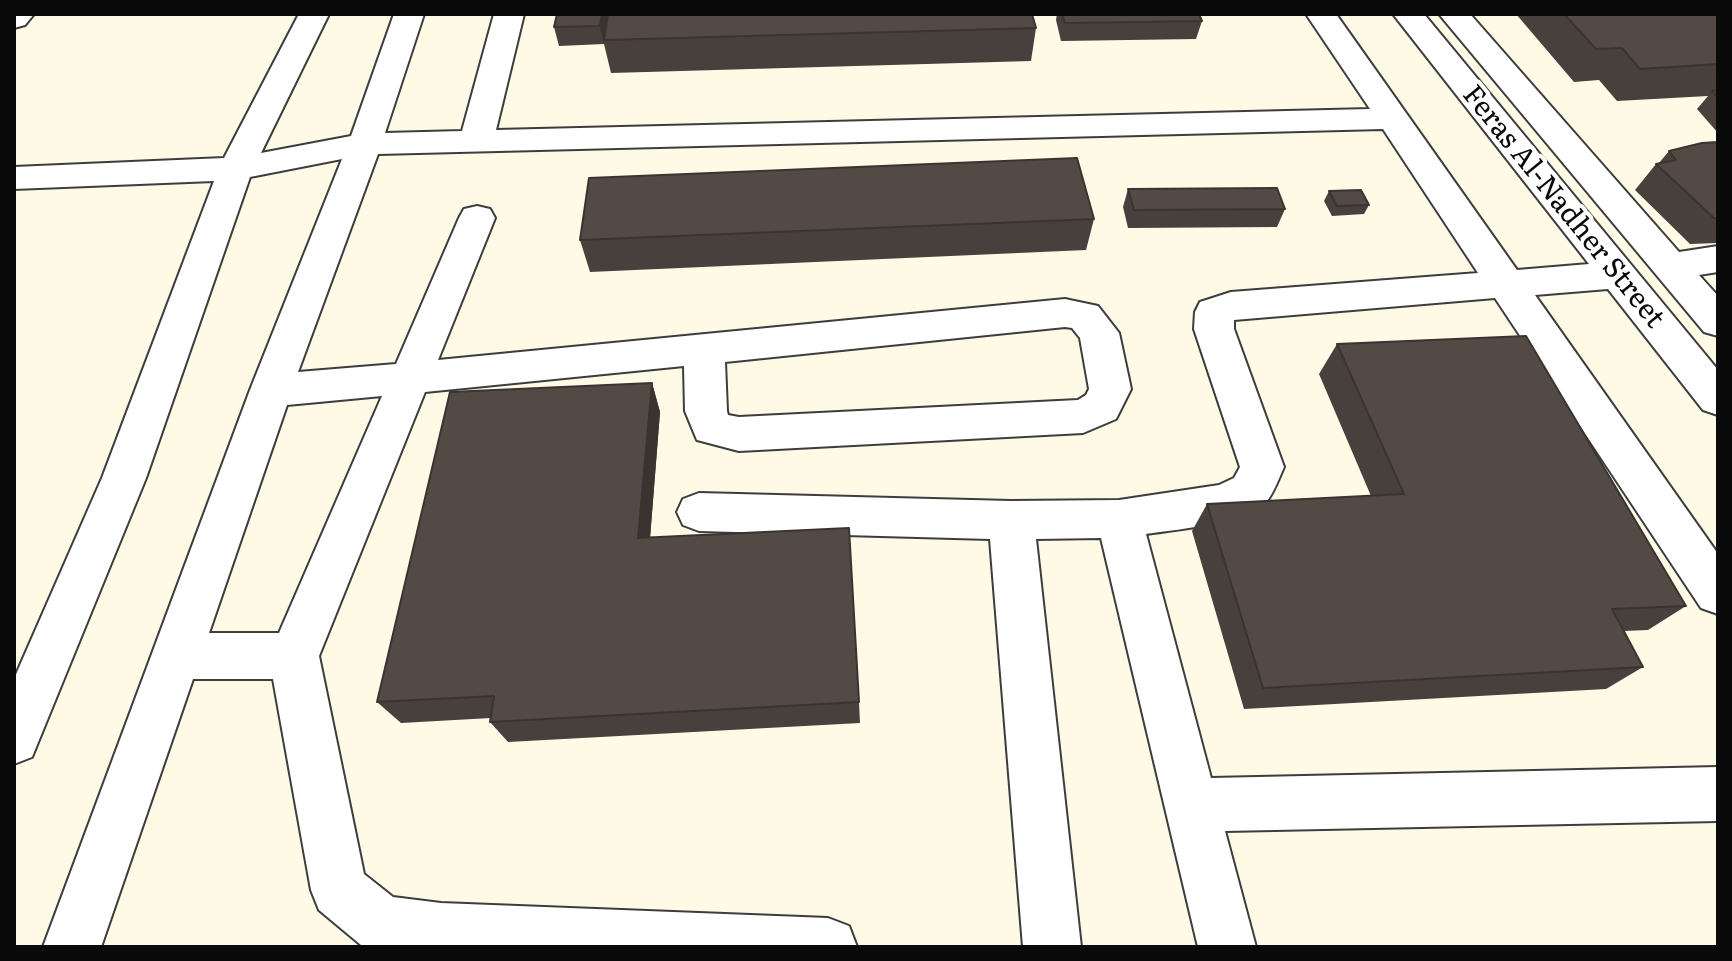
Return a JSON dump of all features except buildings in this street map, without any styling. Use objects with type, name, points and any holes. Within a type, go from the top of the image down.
[{"type":"street","points":[[14,19],[19,14]]},
{"type":"street","points":[[14,739],[124,478],[236,169],[314,14]]},
{"type":"street","points":[[72,947],[271,390],[365,144],[409,14]]},
{"type":"street","points":[[476,142],[509,14]]},
{"type":"street","points":[[1321,14],[1718,593]]},
{"type":"street","name":"Feras Al-Nadher Street","points":[[1408,14],[1718,399]]},
{"type":"street","name":"Feras Al-Nadher Street","points":[[1454,14],[1718,322]]},
{"type":"street","points":[[14,178],[236,169],[365,144],[1391,119]]},
{"type":"street","points":[[477,218],[294,656],[339,890],[381,925],[441,932],[828,947]]},
{"type":"street","points":[[1670,266],[1718,259]]},
{"type":"street","points":[[699,512],[1011,520],[1119,519],[1225,503],[1250,491],[1262,467],[1214,329],[1214,312],[1231,306],[1618,275]]},
{"type":"street","points":[[271,390],[409,379],[704,347],[1065,313],[1084,316],[1099,333],[1110,389],[1101,407],[1083,416],[739,434],[712,428],[706,411],[704,347]]},
{"type":"street","points":[[1119,519],[1227,947]]},
{"type":"street","points":[[1011,520],[1052,947]]},
{"type":"street","points":[[178,656],[294,656]]},
{"type":"street","points":[[1191,805],[1718,794]]}]
